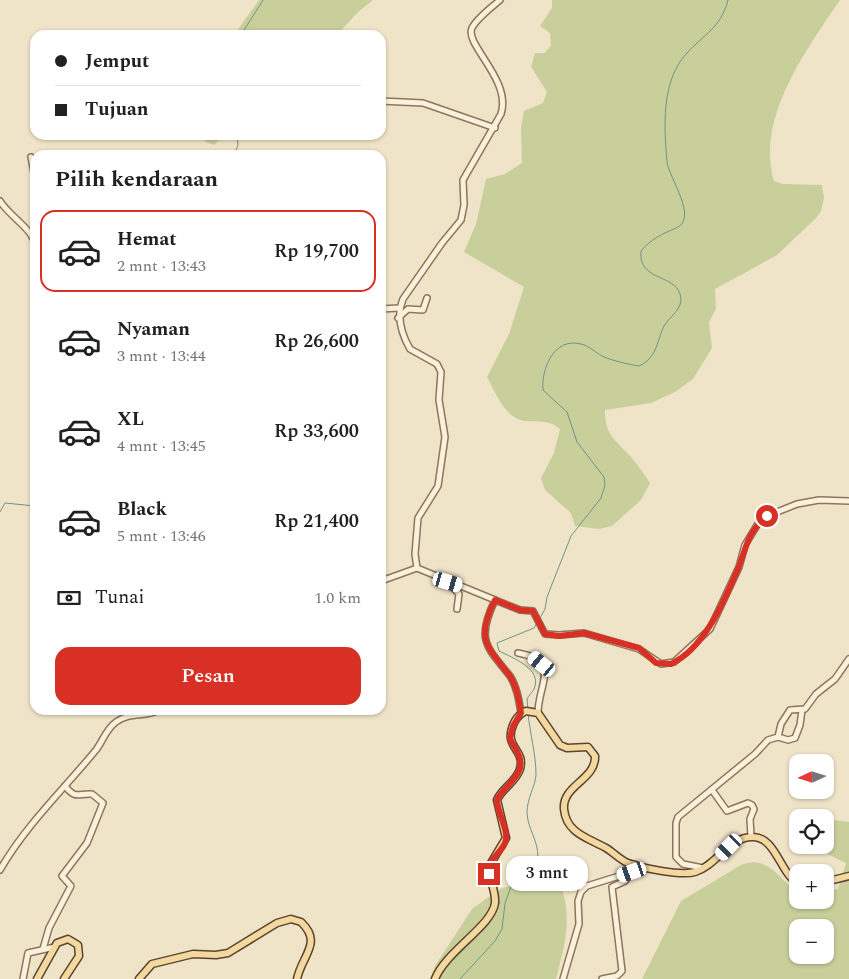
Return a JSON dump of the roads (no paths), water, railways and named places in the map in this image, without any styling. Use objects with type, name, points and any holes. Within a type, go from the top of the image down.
[{"type":"main road","points":[[435,979],[444,962],[482,924],[493,910],[494,892],[488,868],[506,838],[497,800],[520,769],[519,755],[512,744],[510,735],[521,713],[529,710],[538,712],[557,743],[568,748],[588,747],[595,756],[593,769],[575,786],[565,802],[564,811],[569,825],[582,836],[608,848],[627,863],[683,874],[703,868],[729,847],[751,836],[761,838],[767,843],[789,875]]},
{"type":"main road","points":[[834,880],[849,876]]},
{"type":"main road","points":[[139,979],[152,964],[193,954],[216,955],[228,953],[270,926],[291,919],[302,922],[312,937],[312,944],[297,979]]},
{"type":"main road","points":[[37,979],[55,947],[62,940],[74,942],[78,948],[79,956],[64,979]]},
{"type":"street","points":[[417,568],[415,554],[419,534],[418,518],[438,486],[442,469],[445,437],[439,400],[442,380],[437,364],[410,349],[398,318],[399,308],[403,299],[442,242],[461,220],[464,205],[463,180],[495,128],[503,108],[502,91],[494,73],[472,41],[471,33],[475,25],[500,0]]},
{"type":"street","points":[[386,101],[423,103],[495,128]]},
{"type":"street","points":[[0,201],[9,214],[30,230]]},
{"type":"street","points":[[398,318],[408,309],[423,310],[427,298]]},
{"type":"street","points":[[386,309],[399,308]]},
{"type":"street","points":[[386,579],[417,568],[448,582],[480,592],[520,610],[533,611],[545,634],[559,636],[584,633],[639,648],[656,663],[671,664],[690,650],[710,629],[739,567],[748,537],[759,522],[767,516],[797,504],[819,500],[849,501]]},
{"type":"street","points":[[448,582],[459,594],[457,609]]},
{"type":"street","points":[[495,600],[487,625],[486,644],[492,656],[510,677],[518,693],[521,713]]},
{"type":"street","points":[[518,653],[533,658],[542,664],[546,673],[546,679],[540,690],[538,712]]},
{"type":"street","points":[[703,868],[684,864],[676,857],[676,823],[678,817],[755,754],[763,743],[778,737],[788,740],[795,738],[800,726],[802,710],[816,694],[835,679],[849,659]]},
{"type":"street","points":[[778,737],[782,724],[790,710],[802,710]]},
{"type":"street","points":[[0,870],[35,822],[97,748],[114,723],[131,715]]},
{"type":"street","points":[[43,949],[50,928],[71,886],[62,876],[87,843],[103,803],[92,794],[79,796],[73,794],[65,786]]},
{"type":"street","points":[[712,790],[725,810],[748,803],[753,806],[750,819],[751,836]]},
{"type":"street","points":[[602,979],[617,976],[622,971],[612,887],[625,881],[632,872],[634,864]]},
{"type":"street","points":[[563,979],[580,924],[578,901],[581,892],[590,885],[632,872]]},
{"type":"street","points":[[23,979],[28,954],[55,947]]},
{"type":"waterway","points":[[244,30],[263,0]]},
{"type":"waterway","points":[[539,620],[545,609],[547,597],[571,536],[601,498],[605,485],[604,477],[577,442],[567,412],[543,390],[544,373],[551,356],[563,345],[572,343],[584,345],[602,356],[625,363],[639,366],[645,363],[652,355],[665,324],[680,304],[680,294],[676,288],[645,268],[641,251],[653,240],[676,228],[682,223],[685,216],[684,207],[667,162],[665,120],[668,91],[678,65],[686,54],[716,24],[725,10],[728,0]]},
{"type":"waterway","points":[[236,150],[238,140]]},
{"type":"waterway","points":[[0,512],[5,503],[30,506]]},
{"type":"waterway","points":[[528,709],[527,699],[534,689],[536,682],[534,676],[525,665],[499,651],[497,643],[534,628],[537,623]]},
{"type":"waterway","points":[[460,979],[495,941],[502,929],[505,903],[515,876],[531,867],[538,858],[538,851],[527,813],[528,802],[536,775],[528,713]]}]
